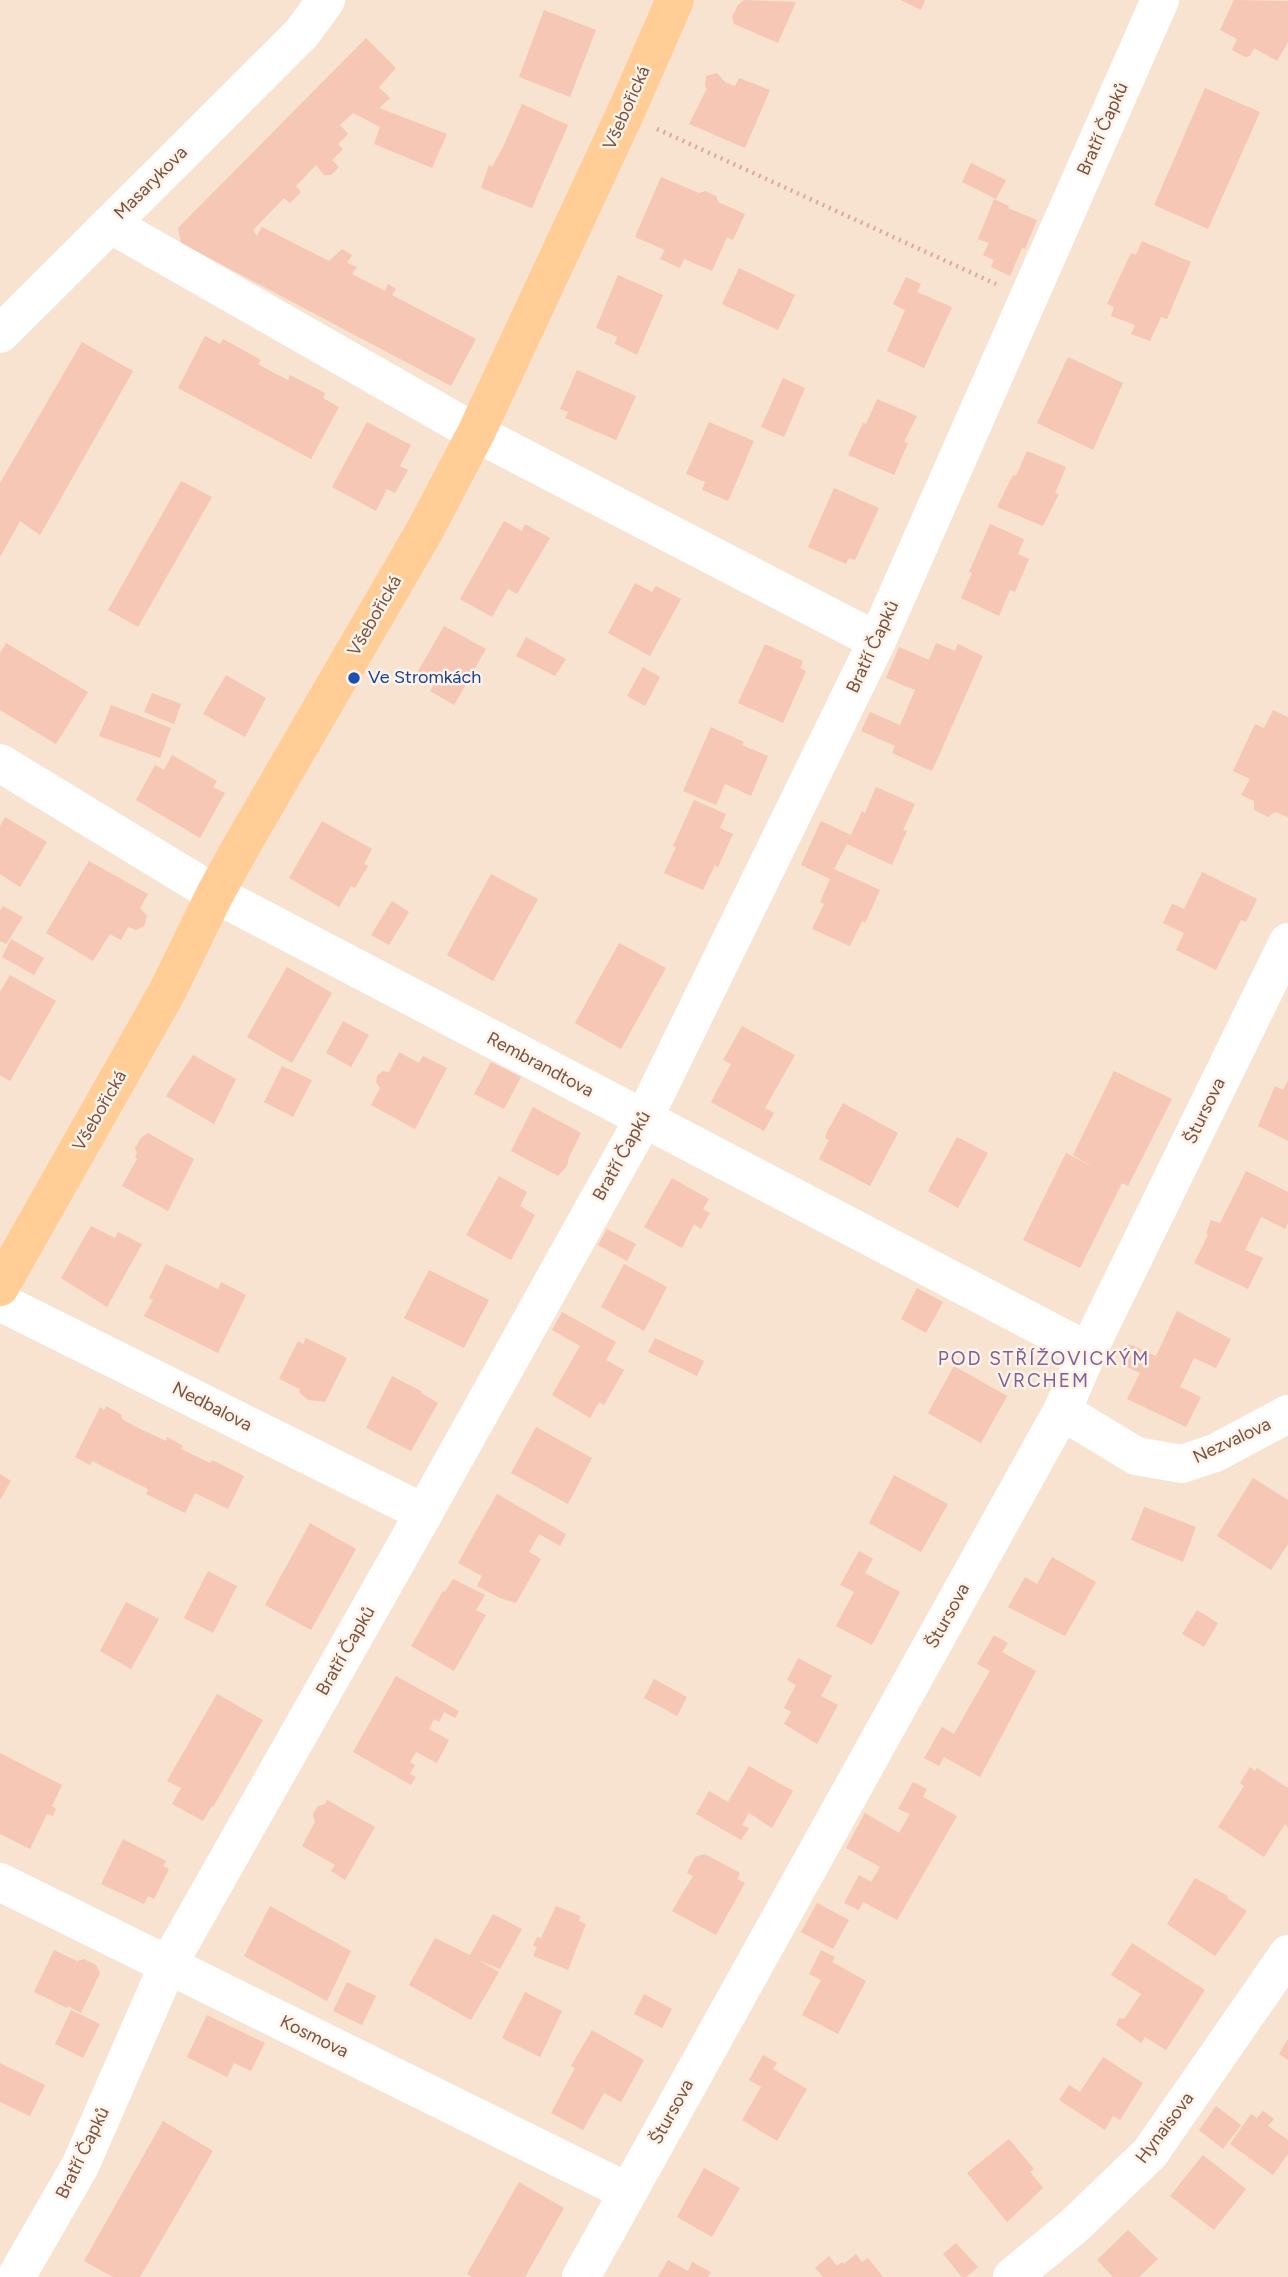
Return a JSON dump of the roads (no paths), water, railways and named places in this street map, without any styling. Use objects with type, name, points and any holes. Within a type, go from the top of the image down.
[{"type":"main road","name":"Všebořická","points":[[0,1287],[167,992],[215,894],[425,530],[476,433],[625,114],[675,0]]},
{"type":"street","name":"Masarykova","points":[[0,334],[302,33],[326,0]]},
{"type":"street","name":"Masarykova","points":[[302,33],[350,0]]},
{"type":"street","name":"Bratří Čapků","points":[[16,2277],[80,2166],[168,1965],[643,1120],[877,641],[1160,0]]},
{"type":"street","points":[[110,224],[476,433],[877,641]]},
{"type":"street","name":"Rembrandtova","points":[[0,763],[215,894],[1088,1351]]},
{"type":"street","name":"Štursova","points":[[581,2277],[1062,1411],[1088,1351],[1288,942]]},
{"type":"street","name":"Nedbalova","points":[[0,1302],[424,1513]]},
{"type":"street","name":"Nezvalova","points":[[1062,1411],[1136,1456],[1182,1464],[1215,1454],[1288,1414]]},
{"type":"street","name":"Kosmova","points":[[0,1882],[628,2192]]},
{"type":"street","name":"Hynaisova","points":[[1012,2277],[1074,2226],[1150,2153],[1288,1954]]},
{"type":"place","name":"Ve Stromkách","points":[[354,678]]},
{"type":"district","name":"POD STŘÍŽOVICKÝM VRCHEM","points":[[1044,1370]]}]
